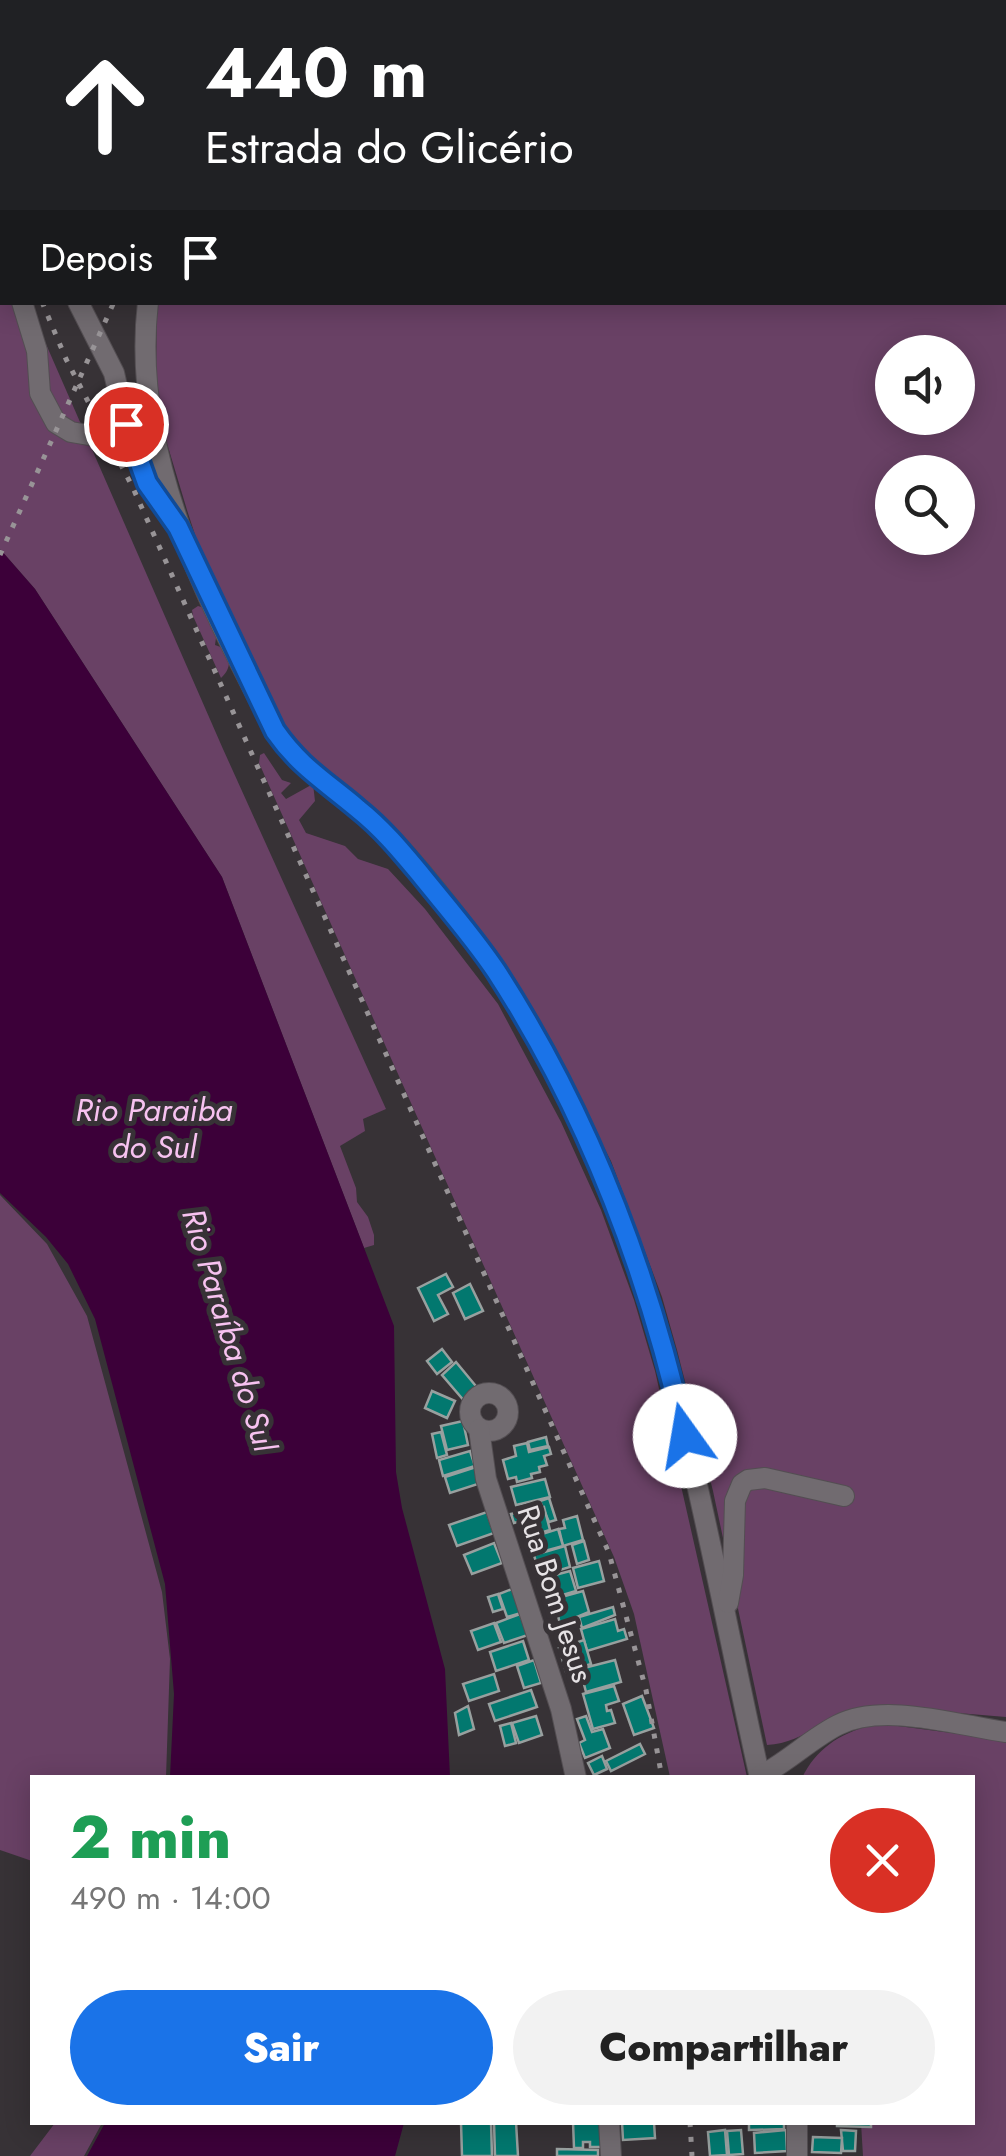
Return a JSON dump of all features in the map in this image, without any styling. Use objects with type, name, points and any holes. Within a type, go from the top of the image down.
[{"type":"street","points":[[23,305],[37,351],[40,393],[56,423],[71,432],[130,442]]},
{"type":"street","points":[[80,305],[114,372],[130,442],[147,483],[178,527],[258,698],[291,754],[388,836],[494,969],[546,1055],[595,1156],[644,1278],[669,1364],[760,1775]]},
{"type":"street","points":[[148,305],[145,325],[150,414],[178,527]]},
{"type":"street","name":"Rua Bom Jesus","points":[[478,1429],[486,1479],[561,1709],[575,1775]]},
{"type":"street","points":[[726,1615],[733,1575],[735,1500],[742,1484],[765,1478],[844,1496]]},
{"type":"street","points":[[764,1775],[788,1762],[822,1734],[862,1716],[908,1717],[1006,1732]]},
{"type":"street","points":[[609,2125],[610,2156]]},
{"type":"street","points":[[797,2125],[798,2156]]},
{"type":"shaded area","points":[[0,305],[29,305],[386,1109],[363,1119],[365,1131],[340,1146],[356,1188],[357,1202],[368,1217],[374,1245],[364,1248],[222,877],[35,589],[0,549]]},
{"type":"shaded area","points":[[157,305],[1006,305],[1006,1717],[874,1706],[843,1714],[794,1739],[767,1745],[713,1491],[677,1350],[662,1297],[611,1161],[502,964],[291,739],[199,547],[166,440],[156,376]]},
{"type":"shaded area","points":[[198,606],[208,609],[217,631],[215,645],[225,650],[229,659],[221,678],[193,616],[192,610]]},
{"type":"shaded area","points":[[264,753],[282,780],[291,783],[281,793],[286,799],[313,784],[315,801],[299,820],[306,833],[345,846],[358,859],[388,869],[425,909],[498,1004],[561,1122],[601,1210],[655,1371],[747,1775],[670,1775],[634,1614],[614,1557],[259,763]]},
{"type":"shaded area","points":[[0,1195],[47,1244],[87,1316],[162,1592],[170,1659],[166,1775],[30,1775],[30,1860],[0,1850]]},
{"type":"shaded area","points":[[869,1726],[898,1726],[1006,1740],[1006,2156],[863,2156],[861,2125],[975,2125],[975,1775],[804,1775],[814,1759],[848,1733]]},
{"type":"shaded area","points":[[53,2125],[101,2125],[84,2156],[30,2156]]},
{"type":"water","name":"Rio Paraiba do Sul","points":[[0,549],[35,589],[222,877],[394,1326],[396,1472],[445,1669],[450,1775],[170,1775],[174,1694],[165,1584],[95,1319],[68,1264],[0,1193]]},
{"type":"water","points":[[103,2125],[403,2125],[395,2156],[87,2156]]},
{"type":"building","points":[[446,1274],[453,1287],[438,1295],[448,1314],[434,1321],[418,1288]]},
{"type":"building","points":[[470,1284],[483,1311],[465,1319],[453,1293]]},
{"type":"building","points":[[442,1349],[452,1362],[437,1374],[427,1361]]},
{"type":"building","points":[[456,1362],[480,1391],[466,1403],[442,1375]]},
{"type":"building","points":[[432,1391],[455,1401],[447,1418],[425,1408]]},
{"type":"building","points":[[463,1421],[468,1445],[447,1450],[441,1426]]},
{"type":"building","points":[[441,1432],[447,1455],[437,1458],[432,1434]]},
{"type":"building","points":[[546,1437],[548,1446],[530,1450],[528,1442]]},
{"type":"building","points":[[527,1443],[529,1452],[549,1447],[551,1454],[544,1456],[547,1465],[539,1467],[540,1472],[531,1474],[532,1478],[517,1482],[516,1477],[508,1479],[503,1460],[516,1456],[514,1446]]},
{"type":"building","points":[[470,1451],[475,1466],[443,1476],[439,1460]]},
{"type":"building","points":[[476,1467],[481,1483],[450,1493],[445,1477]]},
{"type":"building","points":[[545,1479],[550,1497],[516,1505],[511,1487]]},
{"type":"building","points":[[549,1498],[556,1520],[549,1522],[540,1501]]},
{"type":"building","points":[[544,1507],[550,1530],[526,1537],[521,1521],[514,1523],[511,1514]]},
{"type":"building","points":[[487,1512],[494,1533],[457,1546],[449,1525]]},
{"type":"building","points":[[577,1516],[583,1540],[563,1546],[559,1529],[565,1528],[563,1520]]},
{"type":"building","points":[[558,1529],[563,1546],[534,1554],[529,1538]]},
{"type":"building","points":[[584,1541],[589,1560],[577,1564],[572,1545]]},
{"type":"building","points":[[494,1543],[502,1563],[472,1574],[464,1555]]},
{"type":"building","points":[[565,1546],[570,1567],[540,1576],[534,1555]]},
{"type":"building","points":[[599,1561],[604,1581],[578,1588],[573,1568]]},
{"type":"building","points":[[570,1571],[576,1591],[546,1600],[540,1579]]},
{"type":"building","points":[[512,1589],[521,1613],[507,1617],[499,1594]]},
{"type":"building","points":[[583,1591],[589,1612],[560,1624],[554,1599]]},
{"type":"building","points":[[498,1594],[503,1609],[493,1612],[488,1597]]},
{"type":"building","points":[[613,1607],[615,1615],[582,1628],[579,1617]]},
{"type":"building","points":[[520,1614],[528,1635],[504,1643],[496,1623]]},
{"type":"building","points":[[615,1619],[618,1631],[624,1629],[627,1639],[587,1651],[581,1629]]},
{"type":"building","points":[[494,1623],[501,1642],[478,1650],[471,1631]]},
{"type":"building","points":[[584,1640],[591,1664],[566,1672],[559,1648]]},
{"type":"building","points":[[523,1641],[529,1660],[496,1671],[490,1652]]},
{"type":"building","points":[[534,1660],[541,1683],[524,1688],[517,1666]]},
{"type":"building","points":[[615,1660],[621,1682],[586,1692],[580,1669]]},
{"type":"building","points":[[494,1674],[499,1691],[469,1701],[463,1684]]},
{"type":"building","points":[[614,1686],[619,1701],[606,1705],[615,1723],[593,1729],[583,1694]]},
{"type":"building","points":[[531,1690],[537,1707],[495,1721],[489,1704]]},
{"type":"building","points":[[642,1696],[654,1728],[634,1735],[623,1704]]},
{"type":"building","points":[[468,1706],[474,1729],[459,1735],[455,1713]]},
{"type":"building","points":[[536,1716],[542,1735],[519,1743],[512,1723]]},
{"type":"building","points":[[586,1716],[592,1732],[603,1729],[610,1748],[585,1758],[579,1743],[585,1740],[577,1719]]},
{"type":"building","points":[[511,1723],[516,1743],[505,1746],[500,1726]]},
{"type":"building","points":[[640,1744],[645,1754],[611,1771],[606,1761]]},
{"type":"building","points":[[602,1756],[607,1769],[594,1775],[588,1763]]},
{"type":"building","points":[[461,2125],[491,2125],[492,2156],[462,2156]]},
{"type":"building","points":[[494,2125],[516,2125],[518,2156],[495,2156]]},
{"type":"building","points":[[573,2125],[603,2125],[604,2147],[590,2147],[590,2142],[583,2142],[583,2148],[574,2148]]},
{"type":"building","points":[[622,2125],[654,2125],[655,2138],[623,2140]]},
{"type":"building","points":[[749,2125],[784,2125],[784,2129],[749,2130]]},
{"type":"building","points":[[725,2130],[727,2155],[710,2156],[708,2132]]},
{"type":"building","points":[[741,2130],[743,2154],[729,2155],[727,2131]]},
{"type":"building","points":[[786,2130],[787,2151],[755,2153],[754,2133]]},
{"type":"building","points":[[841,2130],[856,2131],[855,2151],[843,2151]]},
{"type":"building","points":[[813,2137],[842,2138],[841,2153],[812,2152]]},
{"type":"building","points":[[557,2149],[598,2150],[598,2156],[557,2156]]},
{"type":"railway","points":[[43,305],[66,359],[133,488],[609,1553],[646,1690],[661,1775]]},
{"type":"railway","points":[[0,555],[113,305]]},
{"type":"railway","points":[[690,2125],[692,2156]]},
{"type":"route","points":[[126,424],[147,483],[178,527],[275,731],[309,773],[357,808],[404,854],[494,969],[546,1055],[595,1156],[644,1278],[685,1436]]},
{"type":"water label","name":"Rio Paraíba do Sul","points":[[229,1330]]}]
